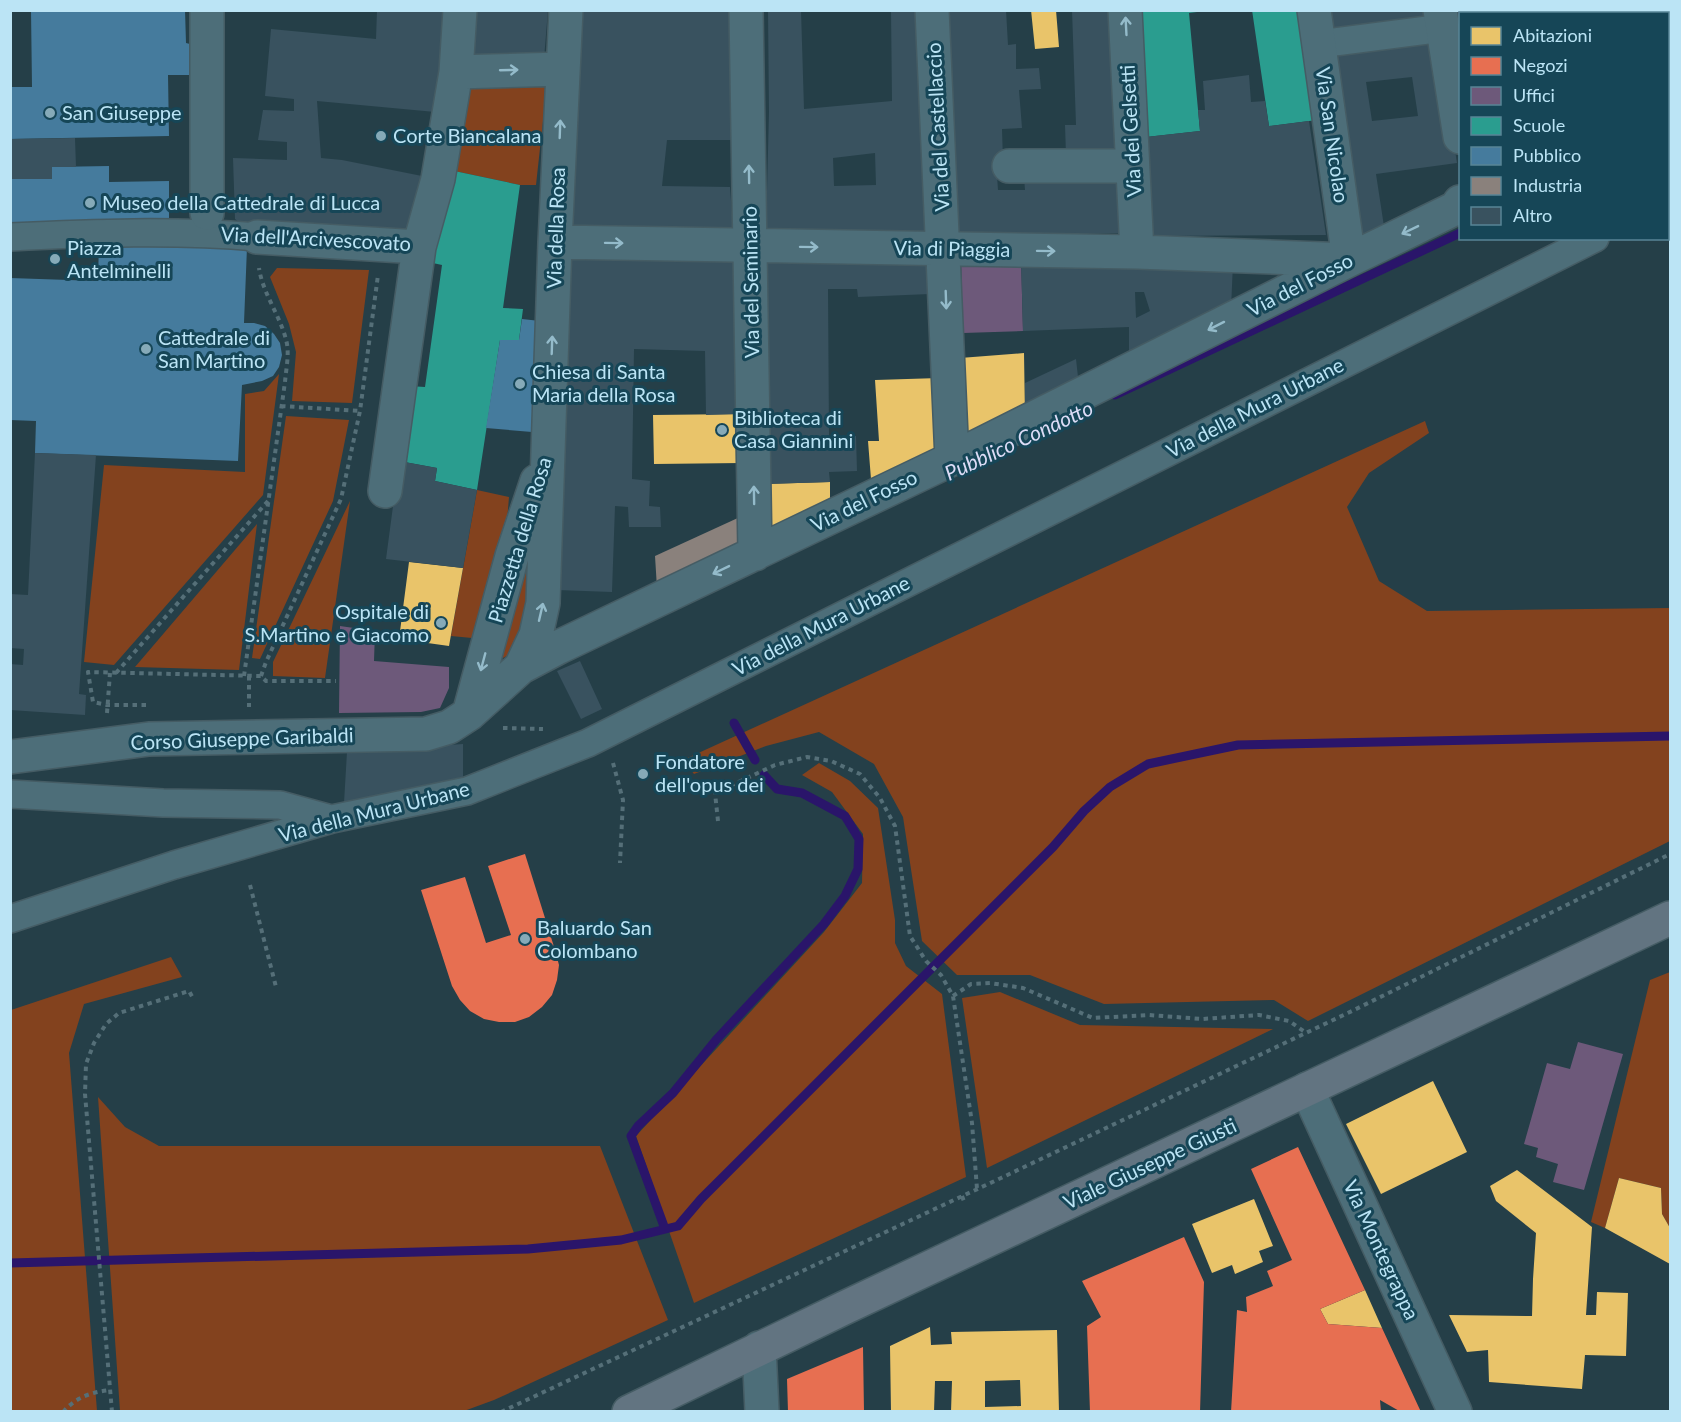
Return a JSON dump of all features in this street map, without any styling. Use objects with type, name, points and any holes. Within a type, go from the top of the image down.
[{"type":"main road","name":"Viale Giuseppe Giusti","points":[[630,1412],[759,1348],[1671,918]]},
{"type":"street","points":[[207,10],[207,213]]},
{"type":"street","name":"Via dell'Arcivescovato","points":[[10,237],[99,233],[226,234],[258,249],[419,248],[438,179],[456,72],[460,10]]},
{"type":"street","name":"Via della Rosa","points":[[549,446],[555,242],[566,10]]},
{"type":"street","name":"Via del Seminario","points":[[746,10],[755,554]]},
{"type":"street","name":"Via del Castellaccio","points":[[933,10],[952,459]]},
{"type":"street","name":"Via dei Gelsetti","points":[[1125,10],[1137,252]]},
{"type":"street","name":"Via San Nicolao","points":[[1314,10],[1349,260]]},
{"type":"street","points":[[1319,45],[1442,19],[1459,125]]},
{"type":"street","points":[[456,72],[562,69]]},
{"type":"street","points":[[1009,166],[1132,166]]},
{"type":"street","name":"Via del Fosso","points":[[469,714],[521,667],[559,647],[952,459],[1456,208],[1459,204]]},
{"type":"street","name":"Via della Mura Urbane","points":[[10,920],[174,865],[332,819],[467,791],[588,743],[1584,241]]},
{"type":"street","name":"Via di Piaggia","points":[[555,242],[1137,252],[1349,260]]},
{"type":"street","points":[[384,491],[419,248]]},
{"type":"street","name":"Piazzetta della Rosa","points":[[521,667],[536,635],[543,603],[549,446]]},
{"type":"street","name":"Piazzetta della Rosa","points":[[469,714],[512,556],[549,446]]},
{"type":"street","name":"Corso Giuseppe Garibaldi","points":[[16,761],[149,739],[426,734],[449,727],[469,714]]},
{"type":"street","points":[[10,794],[163,803],[280,805],[332,819]]},
{"type":"street","name":"Via Montegrappa","points":[[1308,1089],[1455,1412]]},
{"type":"street","points":[[759,1348],[762,1412]]},
{"type":"path","points":[[249,696],[247,676],[288,351],[260,273],[258,249]]},
{"type":"path","points":[[261,676],[341,499],[360,411],[380,264]]},
{"type":"path","points":[[281,406],[360,411]]},
{"type":"path","points":[[116,673],[268,501]]},
{"type":"path","points":[[93,702],[88,672],[261,676],[266,681],[336,681]]},
{"type":"path","points":[[107,721],[110,673]]},
{"type":"path","points":[[718,821],[715,793],[775,765],[807,757],[831,760],[861,774],[880,798],[895,826],[910,936],[926,961],[941,975],[953,996],[972,1123],[977,1189]]},
{"type":"path","points":[[612,762],[623,800],[620,863]]},
{"type":"path","points":[[501,1412],[977,1189],[1671,854]]},
{"type":"path","points":[[250,885],[276,987]]},
{"type":"path","points":[[953,996],[971,984],[990,983],[1023,988],[1093,1018],[1149,1015],[1202,1019],[1259,1015],[1289,1021],[1306,1032]]},
{"type":"path","points":[[112,1412],[85,1094],[86,1064],[94,1043],[106,1024],[119,1013],[189,991],[194,1000]]},
{"type":"path","points":[[962,1196],[965,1204]]},
{"type":"path","points":[[63,1412],[81,1397],[94,1392],[110,1390]]},
{"type":"shaded area","points":[[1670,11],[1670,123],[1669,12],[1520,12]]},
{"type":"shaded area","points":[[460,83],[547,84],[536,185],[520,185],[445,169]]},
{"type":"shaded area","points":[[277,268],[369,270],[352,403],[292,401],[296,352],[289,324],[270,277]]},
{"type":"shaded area","points":[[279,374],[263,495],[114,665],[84,662],[104,465],[245,472],[245,394],[264,391]]},
{"type":"shaded area","points":[[286,416],[349,420],[333,501],[260,659],[252,658]]},
{"type":"shaded area","points":[[1425,421],[1429,433],[1369,473],[1347,507],[1379,581],[1427,611],[1670,608],[1670,841],[1308,1021],[1274,1000],[1104,1004],[1030,975],[957,975],[922,941],[903,817],[874,764],[819,732],[766,746],[694,774],[683,760]]},
{"type":"shaded area","points":[[477,490],[509,497],[506,534],[472,638],[451,636]]},
{"type":"shaded area","points":[[350,501],[325,678],[273,676],[273,662]]},
{"type":"shaded area","points":[[257,524],[239,670],[135,667]]},
{"type":"shaded area","points":[[528,542],[536,593],[511,654],[503,658],[494,656]]},
{"type":"shaded area","points":[[819,763],[850,781],[878,808],[895,920],[895,943],[906,966],[942,994],[966,1177],[694,1303],[636,1136],[824,932],[862,883],[863,834],[832,792],[802,775]]},
{"type":"shaded area","points":[[171,957],[182,977],[84,1004],[69,1053],[97,1411],[11,1411],[11,1010]]},
{"type":"shaded area","points":[[1670,972],[1670,1228],[1662,1214],[1661,1188],[1619,1178],[1605,1228],[1591,1222],[1650,980]]},
{"type":"shaded area","points":[[1000,992],[1080,1025],[1273,1029],[987,1168],[962,998]]},
{"type":"shaded area","points":[[98,1097],[125,1127],[159,1146],[600,1146],[668,1320],[494,1400],[464,1411],[120,1411]]},
{"type":"building: Abitazioni","points":[[1031,10],[1056,10],[1059,47],[1035,49]]},
{"type":"building: Abitazioni","points":[[1024,353],[1025,416],[962,444],[960,358]]},
{"type":"building: Abitazioni","points":[[939,378],[941,459],[872,492],[868,441],[879,441],[875,380]]},
{"type":"building: Abitazioni","points":[[741,414],[742,463],[654,464],[653,415]]},
{"type":"building: Abitazioni","points":[[830,482],[830,510],[766,538],[765,484]]},
{"type":"building: Abitazioni","points":[[409,562],[463,568],[449,646],[399,639]]},
{"type":"building: Abitazioni","points":[[1433,1081],[1467,1152],[1381,1194],[1346,1124]]},
{"type":"building: Abitazioni","points":[[1517,1170],[1592,1227],[1586,1315],[1596,1315],[1597,1292],[1628,1293],[1626,1356],[1585,1355],[1582,1389],[1489,1382],[1488,1350],[1467,1352],[1449,1315],[1532,1316],[1536,1233],[1496,1201],[1490,1186]]},
{"type":"building: Abitazioni","points":[[1619,1178],[1661,1188],[1662,1214],[1670,1228],[1670,1264],[1605,1228]]},
{"type":"building: Abitazioni","points":[[1254,1199],[1273,1246],[1259,1251],[1263,1262],[1235,1274],[1232,1265],[1212,1273],[1192,1224]]},
{"type":"building: Abitazioni","points":[[1365,1290],[1382,1328],[1328,1324],[1320,1309]]},
{"type":"building: Abitazioni","points":[[930,1327],[931,1345],[952,1344],[951,1332],[1057,1330],[1059,1412],[951,1412],[952,1381],[935,1381],[934,1412],[891,1412],[890,1346]],"holes":[[[1020,1380],[1021,1406],[985,1407],[985,1381]]]},
{"type":"building: Negozi","name":"Baluardo San Colombano","points":[[525,854],[559,965],[557,980],[552,995],[529,1017],[515,1022],[484,1019],[470,1011],[452,986],[421,890],[465,877],[486,943],[511,935],[488,866]]},
{"type":"building: Negozi","points":[[1298,1147],[1365,1290],[1320,1309],[1328,1324],[1382,1328],[1421,1412],[1401,1412],[1380,1400],[1381,1412],[1231,1412],[1237,1310],[1247,1312],[1246,1297],[1273,1286],[1267,1271],[1292,1260],[1251,1169]]},
{"type":"building: Negozi","points":[[1184,1237],[1204,1282],[1200,1412],[1090,1412],[1087,1326],[1101,1317],[1082,1281]]},
{"type":"building: Negozi","points":[[863,1347],[864,1412],[788,1412],[787,1379]]},
{"type":"building: Uffici","points":[[1021,258],[1023,331],[963,333],[961,259]]},
{"type":"building: Uffici","points":[[340,626],[375,631],[374,661],[449,667],[449,688],[440,708],[421,712],[339,713]]},
{"type":"building: Uffici","points":[[1578,1042],[1623,1054],[1584,1190],[1553,1182],[1558,1164],[1536,1157],[1538,1148],[1524,1144],[1547,1063],[1570,1069]]},
{"type":"building: Scuole","points":[[1137,10],[1197,10],[1197,12],[1189,13],[1200,131],[1146,137]]},
{"type":"building: Scuole","points":[[1252,10],[1303,10],[1317,120],[1269,126]]},
{"type":"building: Scuole","points":[[445,169],[520,185],[503,308],[523,309],[519,340],[500,340],[477,490],[435,481],[437,468],[399,461],[409,386],[425,387],[442,265],[428,262]]},
{"type":"building: Pubblico","points":[[31,10],[185,10],[186,43],[190,44],[191,75],[168,75],[169,136],[10,139],[10,87],[32,87]]},
{"type":"building: Pubblico","name":"Museo della Cattedrale di Lucca","points":[[109,166],[109,182],[169,181],[169,223],[10,225],[10,179],[52,179],[52,167]]},
{"type":"building: Pubblico","name":"Cattedrale di San Martino","points":[[99,241],[247,247],[244,323],[265,326],[280,343],[282,355],[279,367],[273,376],[242,385],[238,461],[35,453],[36,421],[10,420],[10,278],[98,281]]},
{"type":"building: Pubblico","name":"Chiesa di Santa Maria della Rosa","points":[[522,319],[549,322],[544,433],[486,428],[500,340],[519,340]]},
{"type":"building: Industria","points":[[740,517],[743,549],[657,588],[655,556]]},
{"type":"building: Altro","points":[[377,10],[446,10],[446,113],[317,101],[321,158],[432,178],[419,231],[247,228],[235,219],[233,158],[287,160],[287,142],[258,140],[263,110],[294,111],[294,99],[265,96],[271,29],[376,39]]},
{"type":"building: Altro","points":[[465,10],[548,10],[544,59],[462,56]]},
{"type":"building: Altro","points":[[582,10],[734,10],[744,140],[667,140],[662,186],[730,187],[733,228],[567,228]]},
{"type":"building: Altro","points":[[768,10],[801,10],[804,109],[892,101],[891,10],[925,10],[936,232],[766,230],[769,112]],"holes":[[[875,153],[876,185],[834,186],[833,158]]]},
{"type":"building: Altro","points":[[945,10],[1006,10],[1008,45],[1016,44],[1016,69],[1039,68],[1041,89],[1019,90],[1022,128],[1002,129],[1003,161],[996,161],[998,190],[1025,190],[1024,177],[1122,176],[1122,233],[953,236]]},
{"type":"building: Altro","points":[[1072,10],[1113,10],[1120,152],[1066,155],[1065,125],[1076,125]]},
{"type":"building: Altro","points":[[1324,10],[1434,10],[1435,24],[1327,37]]},
{"type":"building: Altro","points":[[1437,39],[1457,163],[1376,174],[1385,233],[1354,245],[1332,49]],"holes":[[[1412,77],[1418,116],[1372,121],[1366,82]]]},
{"type":"building: Altro","points":[[1249,75],[1251,102],[1265,101],[1269,126],[1309,121],[1326,235],[1150,236],[1146,137],[1200,131],[1198,110],[1205,110],[1203,81]]},
{"type":"building: Altro","points":[[75,138],[76,167],[52,167],[52,179],[10,179],[10,139]]},
{"type":"building: Altro","points":[[567,252],[743,254],[741,414],[706,415],[705,351],[634,349],[632,479],[650,481],[649,506],[660,507],[661,527],[629,527],[628,507],[615,506],[612,592],[557,590]]},
{"type":"building: Altro","points":[[763,254],[929,257],[930,294],[858,297],[857,289],[828,289],[829,437],[856,436],[857,471],[829,472],[830,482],[765,484]]},
{"type":"building: Altro","points":[[1021,258],[1233,263],[1231,309],[1129,358],[1129,327],[1023,331]],"holes":[[[1135,292],[1144,292],[1150,311],[1136,318]]]},
{"type":"building: Altro","points":[[1076,359],[1079,386],[1025,416],[1025,383]]},
{"type":"building: Altro","points":[[35,453],[96,455],[79,694],[86,695],[85,715],[10,710],[10,664],[23,665],[24,649],[10,648],[10,594],[28,595]]},
{"type":"building: Altro","points":[[399,461],[437,468],[435,481],[477,490],[463,568],[386,559]]},
{"type":"building: Altro","points":[[580,661],[602,709],[581,719],[557,671]]},
{"type":"building: Altro","points":[[463,744],[463,777],[344,803],[347,752]]},
{"type":"waterway","name":"Pubblico Condotto","points":[[1115,395],[1459,233]]},
{"type":"waterway","points":[[734,723],[755,760]]},
{"type":"waterway","points":[[10,1263],[528,1249],[621,1240],[678,1226],[701,1199],[1053,847],[1084,811],[1110,787],[1148,764],[1238,745],[1670,736]]},
{"type":"waterway","points":[[665,1229],[631,1136],[638,1126],[673,1093],[716,1040],[824,924],[845,896],[858,869],[859,839],[845,816],[802,793],[777,789],[764,775]]},
{"type":"place","name":"San Giuseppe","points":[[50,113]]},
{"type":"place","name":"Corte Biancalana","points":[[381,136]]},
{"type":"place","name":"Museo della Cattedrale di Lucca","points":[[90,203]]},
{"type":"place","name":"Piazza Antelminelli","points":[[55,259]]},
{"type":"place","name":"Cattedrale di San Martino","points":[[146,349]]},
{"type":"place","name":"Chiesa di Santa Maria della Rosa","points":[[520,384]]},
{"type":"place","name":"Biblioteca di Casa Giannini","points":[[722,430]]},
{"type":"place","name":"Ospitale di S.Martino e Giacomo","points":[[441,623]]},
{"type":"place","name":"Fondatore dell'opus dei","points":[[643,774]]},
{"type":"place","name":"Baluardo San Colombano","points":[[525,939]]}]
